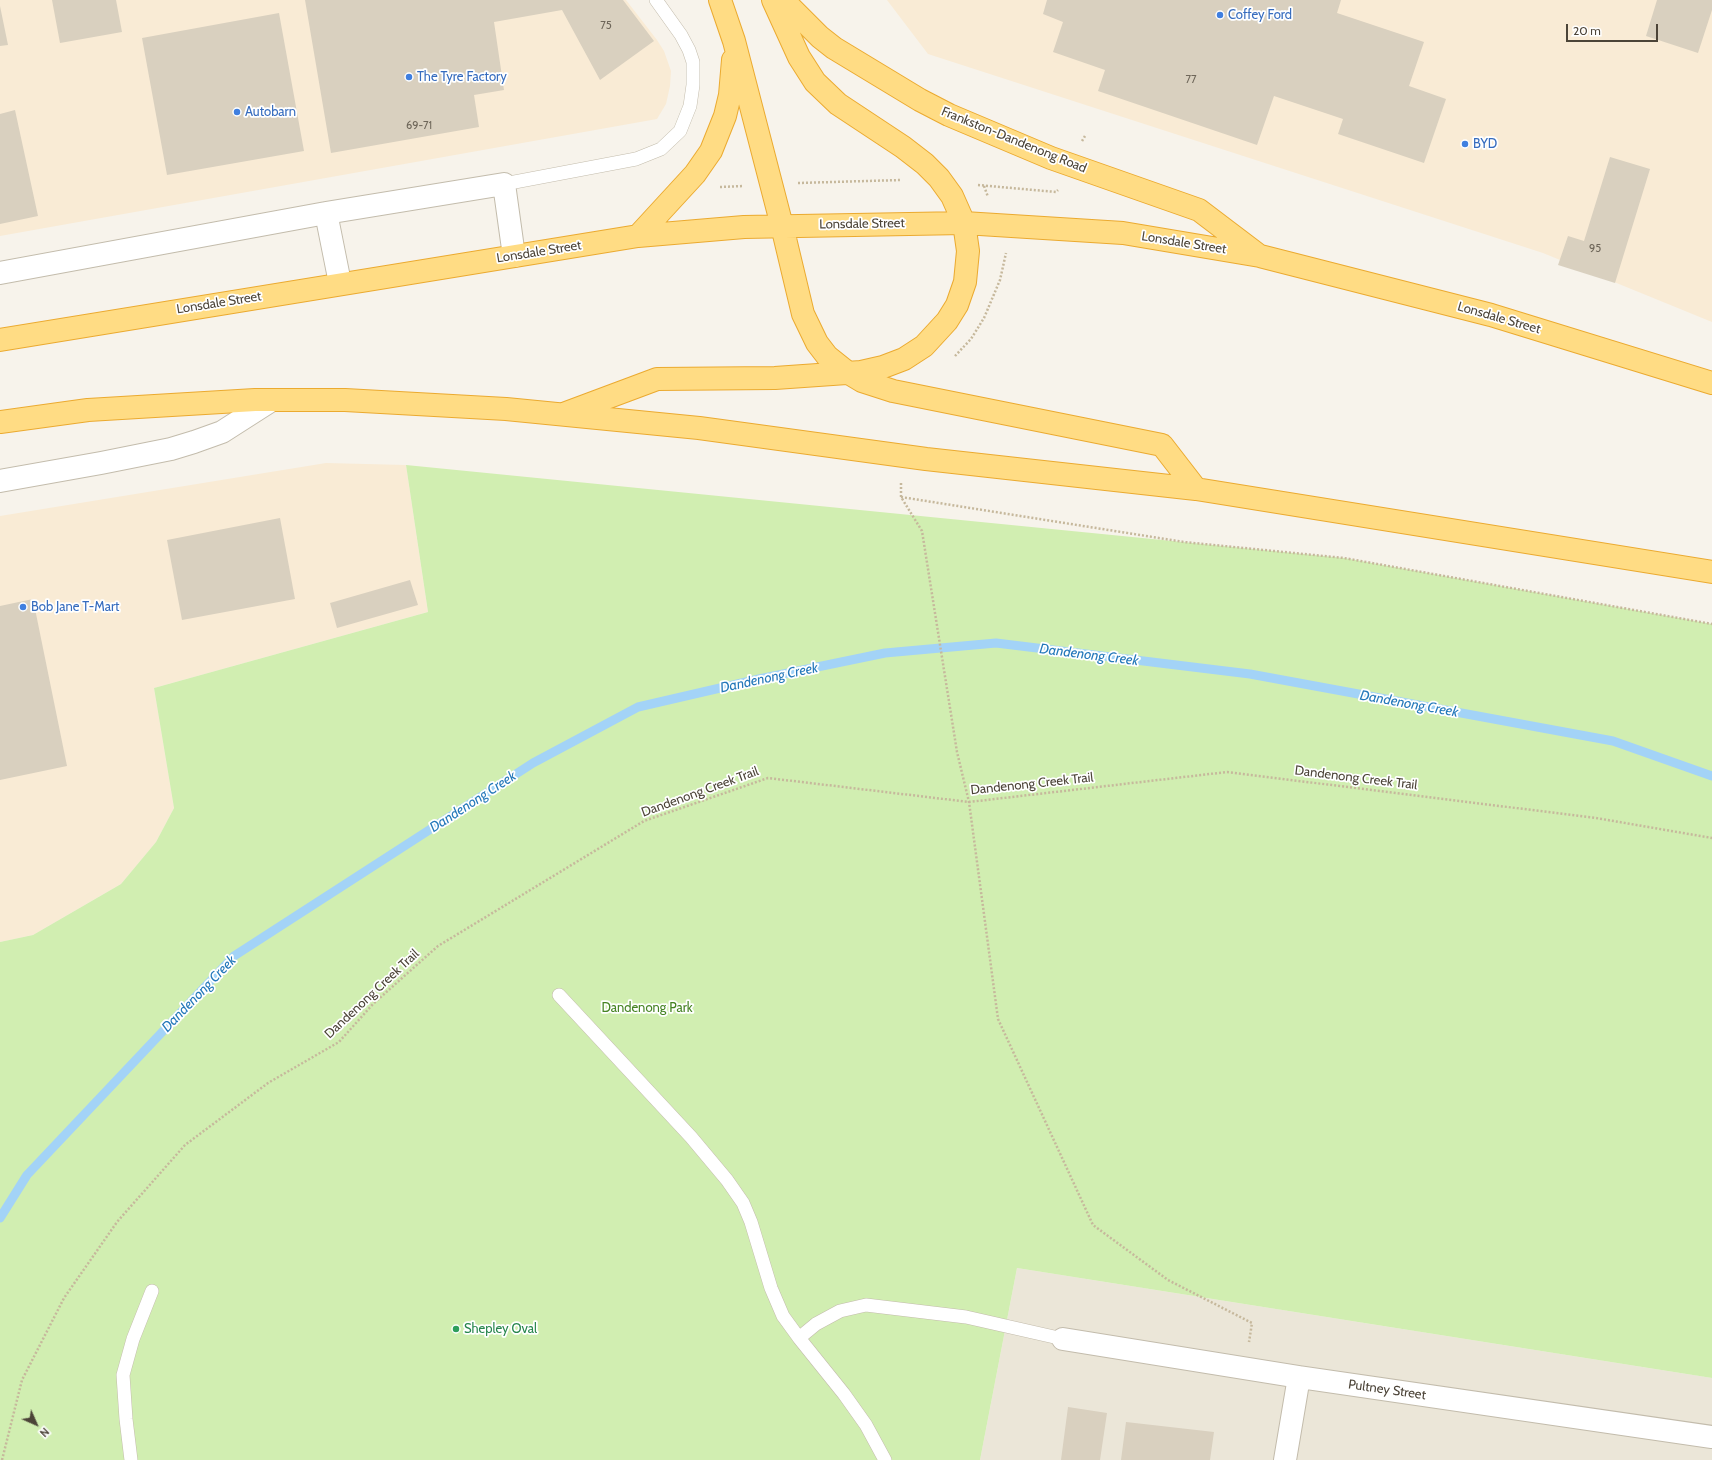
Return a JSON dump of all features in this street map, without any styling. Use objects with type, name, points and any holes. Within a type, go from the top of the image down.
[{"type":"highway","points":[[720,0],[734,41],[782,226],[797,294],[807,324],[823,351],[847,372],[862,381],[893,391],[1162,445],[1196,488]]},
{"type":"highway","points":[[561,415],[656,380],[742,379],[861,372],[883,367],[904,359],[924,346],[947,321],[957,305],[965,282],[968,251],[964,223],[956,203],[935,173],[912,154],[838,104],[821,89],[799,57],[773,0]]},
{"type":"highway","name":"Frankston-Dandenong Road","points":[[783,0],[820,37],[847,57],[900,89],[950,115],[1072,165],[1199,210],[1260,256]]},
{"type":"highway","points":[[638,236],[690,180],[706,159],[716,142],[725,116],[730,95],[734,41]]},
{"type":"highway","name":"Lonsdale Street","points":[[0,340],[340,283],[638,236],[744,227],[964,223],[1123,233],[1260,256],[1491,315],[1712,383]]},
{"type":"highway","points":[[0,422],[88,410],[166,404],[272,400],[345,400],[506,409],[699,428],[926,459],[1196,488],[1712,572]]},
{"type":"street","points":[[0,274],[326,213],[504,184],[514,256]]},
{"type":"street","points":[[326,213],[340,283]]},
{"type":"street","points":[[0,481],[171,449],[210,437],[232,426],[272,400]]},
{"type":"street","name":"Pultney Street","points":[[1062,1339],[1246,1369],[1712,1438]]},
{"type":"street","points":[[1285,1460],[1299,1377]]},
{"type":"lane","points":[[504,184],[644,156],[661,148],[680,131],[690,106],[693,85],[693,62],[689,50],[681,35],[656,0]]},
{"type":"lane","points":[[559,995],[691,1136],[743,1203],[751,1222],[771,1288],[784,1316],[799,1338],[853,1406],[866,1425],[885,1460]]},
{"type":"lane","points":[[130,1460],[123,1376],[133,1339],[152,1291]]},
{"type":"lane","points":[[799,1338],[816,1324],[840,1311],[866,1305],[966,1317],[1062,1339]]},
{"type":"path","points":[[690,180],[724,187],[904,180],[1056,192],[1061,187],[1085,136]]},
{"type":"path","points":[[901,497],[1184,542],[1344,558],[1712,624]]},
{"type":"path","points":[[922,531],[957,752],[969,802],[998,1020],[1093,1225],[1168,1280],[1252,1323],[1246,1369]]},
{"type":"path","name":"Dandenong Creek Trail","points":[[2,1460],[22,1380],[64,1298],[116,1222],[185,1145],[268,1083],[338,1042],[373,1004],[438,946],[644,821],[768,778],[969,802],[1227,772],[1596,818],[1712,838]]},
{"type":"shaded area","points":[[0,0],[626,0],[664,51],[671,71],[670,86],[666,104],[657,119],[0,236]]},
{"type":"shaded area","points":[[887,0],[1712,0],[1712,322],[1543,253],[928,54]]},
{"type":"shaded area","points":[[326,463],[406,465],[428,612],[154,688],[174,808],[156,842],[121,884],[33,935],[0,942],[0,516]]},
{"type":"shaded area","points":[[1017,1268],[1712,1378],[1712,1460],[980,1460]]},
{"type":"green space","name":"Dandenong Park","points":[[406,465],[1344,558],[1712,624],[1712,1378],[1017,1268],[980,1460],[0,1460],[0,942],[33,935],[121,884],[156,842],[174,808],[154,688],[428,612]]},
{"type":"building","points":[[52,0],[116,0],[122,32],[60,43]]},
{"type":"building","points":[[305,0],[623,0],[654,41],[600,80],[562,10],[494,22],[504,90],[474,95],[479,127],[331,153]]},
{"type":"building","points":[[1047,0],[1341,0],[1337,13],[1424,42],[1409,86],[1446,99],[1424,163],[1338,134],[1343,119],[1274,96],[1257,145],[1098,91],[1105,70],[1053,52],[1063,22],[1043,14]]},
{"type":"building","points":[[1657,0],[1712,0],[1712,10],[1698,53],[1646,36]]},
{"type":"building","points":[[0,6],[8,45],[0,46]]},
{"type":"building","points":[[279,13],[304,151],[167,175],[142,38]]},
{"type":"building","points":[[15,110],[38,216],[0,224],[0,114]]},
{"type":"building","points":[[1610,157],[1650,169],[1615,283],[1558,265],[1568,236],[1584,241]]},
{"type":"building","points":[[280,518],[295,599],[182,620],[167,540]]},
{"type":"building","points":[[410,580],[418,605],[337,628],[330,603]]},
{"type":"building","points":[[33,599],[67,766],[0,780],[0,606]]},
{"type":"building","points":[[1068,1407],[1107,1413],[1100,1460],[1061,1460]]},
{"type":"building","points":[[1126,1422],[1214,1432],[1210,1460],[1121,1460]]},
{"type":"waterway","name":"Dandenong Creek","points":[[0,1218],[27,1175],[234,956],[533,763],[638,707],[759,679],[885,653],[996,643],[1250,674],[1613,741],[1712,776]]},
{"type":"place","name":"Coffey Ford","points":[[1220,15]]},
{"type":"place","name":"The Tyre Factory","points":[[409,77]]},
{"type":"place","name":"Autobarn","points":[[237,112]]},
{"type":"place","name":"BYD","points":[[1465,144]]},
{"type":"place","name":"Bob Jane T-Mart","points":[[23,607]]},
{"type":"place","name":"Shepley Oval","points":[[456,1329]]}]
